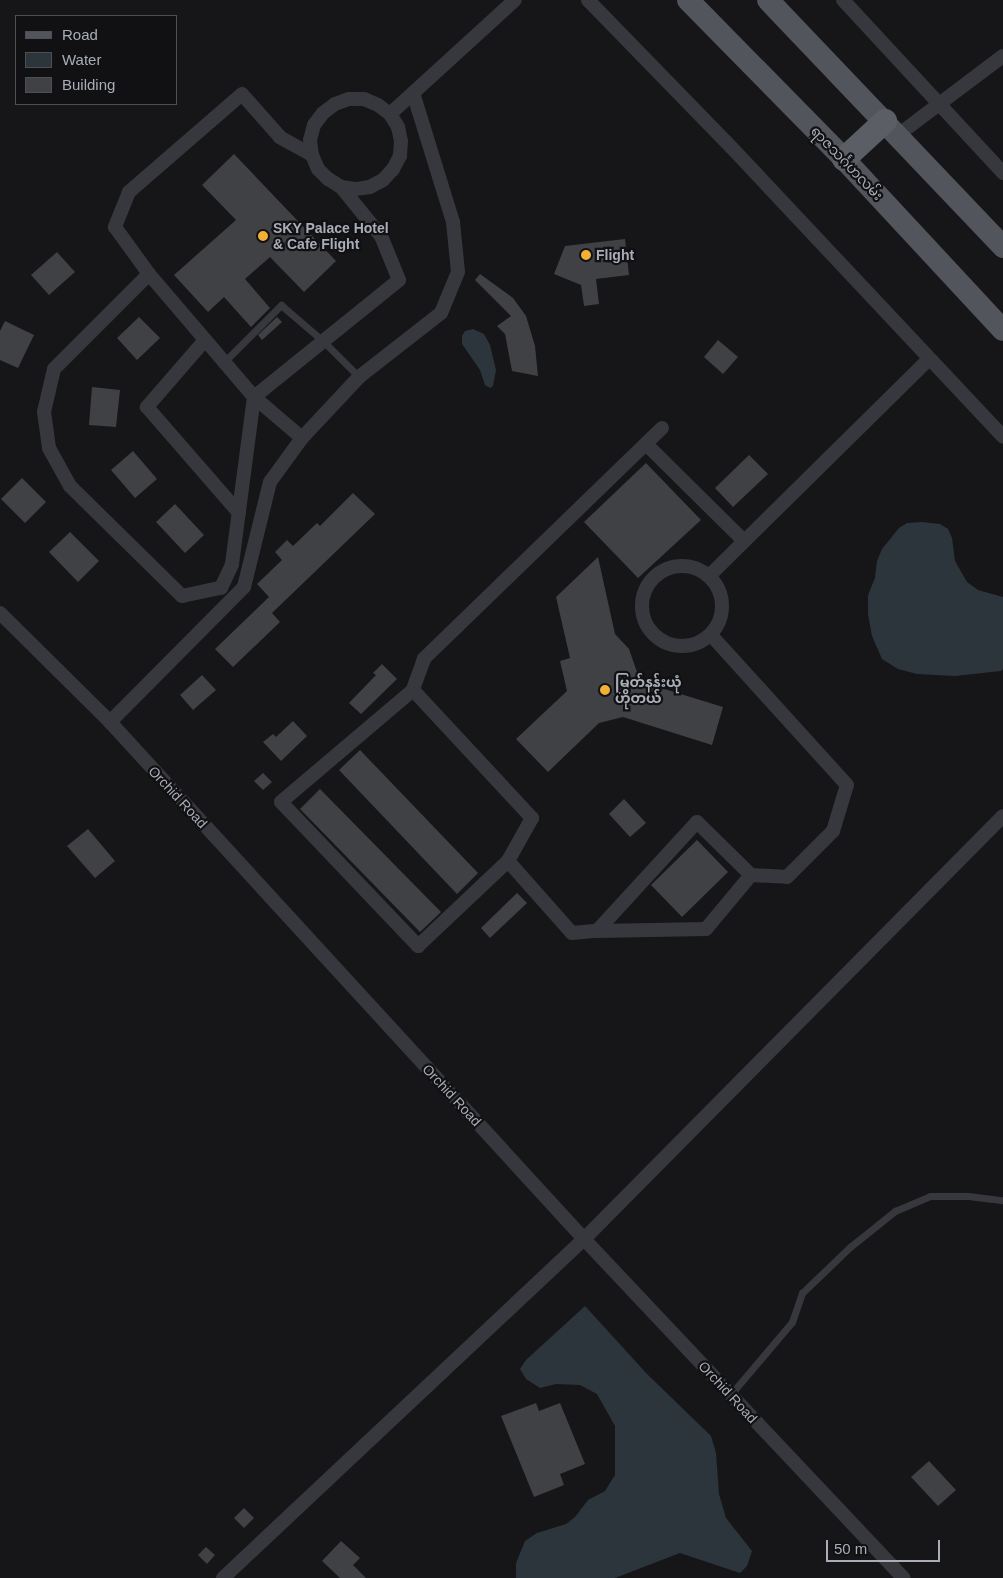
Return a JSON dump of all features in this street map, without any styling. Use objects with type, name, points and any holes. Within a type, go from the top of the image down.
[{"type":"highway","points":[[844,159],[891,128]]},
{"type":"main road","name":"ရာဇသင်္ဂဟလမ်း","points":[[688,0],[844,159],[1003,330]]},
{"type":"main road","points":[[768,0],[1003,247]]},
{"type":"street","points":[[390,114],[515,0]]},
{"type":"street","points":[[588,0],[725,140],[1003,437]]},
{"type":"street","points":[[843,0],[1003,173]]},
{"type":"street","points":[[891,128],[938,104],[1003,56]]},
{"type":"street","points":[[110,722],[244,587],[270,482],[302,438],[359,377],[441,312],[458,272],[452,222],[414,93]]},
{"type":"street","points":[[302,438],[254,397],[149,274],[115,227],[129,192],[242,94],[280,138],[312,155]]},
{"type":"street","points":[[349,99],[364,100],[378,105],[390,114],[398,127],[401,141],[400,156],[393,169],[383,180],[370,187],[355,189],[341,186],[328,180],[318,169],[312,155],[310,140],[314,125],[323,113],[335,104],[349,99]]},
{"type":"street","points":[[149,274],[54,369],[44,412],[50,448],[70,486],[182,596],[220,588],[232,564],[254,397],[399,280],[381,236],[341,186]]},
{"type":"street","points":[[205,340],[147,407],[239,513]]},
{"type":"street","points":[[709,576],[929,359]]},
{"type":"street","points":[[412,690],[532,818],[508,861],[418,946],[281,802],[412,690],[424,659],[662,428]]},
{"type":"street","points":[[646,444],[744,541]]},
{"type":"street","points":[[684,566],[697,569],[709,576],[717,586],[722,598],[723,611],[719,624],[711,635],[700,642],[688,646],[674,646],[662,641],[652,632],[645,621],[642,608],[644,595],[650,583],[659,573],[671,568],[684,566]]},
{"type":"street","name":"Orchid Road","points":[[0,613],[110,722],[584,1239],[904,1578]]},
{"type":"street","points":[[596,932],[697,822],[751,875],[787,876],[833,831],[847,785],[711,635]]},
{"type":"street","points":[[223,1578],[584,1239],[1003,816]]},
{"type":"street","points":[[508,861],[572,933],[706,929],[751,875]]},
{"type":"lane","points":[[224,362],[281,305],[323,341],[359,377]]},
{"type":"lane","points":[[731,1394],[792,1322],[802,1293],[850,1247],[895,1211],[930,1196],[968,1196],[1003,1200]]},
{"type":"water","points":[[473,329],[484,334],[490,345],[496,370],[493,386],[490,388],[485,385],[480,370],[462,344],[462,336],[465,331]]},
{"type":"water","points":[[907,523],[940,524],[948,529],[952,538],[955,561],[967,582],[978,590],[1003,597],[1003,669],[1001,671],[955,676],[917,674],[898,669],[882,659],[872,636],[868,614],[868,595],[875,578],[877,561],[882,549],[899,528]]},
{"type":"water","points":[[585,1306],[647,1374],[711,1436],[716,1453],[719,1494],[726,1518],[752,1551],[747,1566],[740,1573],[680,1553],[615,1578],[516,1578],[516,1563],[525,1541],[537,1533],[566,1524],[575,1517],[588,1500],[605,1491],[615,1475],[615,1426],[597,1394],[580,1385],[556,1384],[540,1388],[526,1379],[520,1369],[526,1360]]},
{"type":"building","points":[[234,154],[336,261],[304,292],[270,257],[245,279],[270,308],[251,327],[224,297],[208,312],[174,275],[236,220],[202,185]]},
{"type":"building","points":[[625,239],[629,275],[596,279],[599,304],[584,306],[581,285],[554,274],[565,246]]},
{"type":"building","points":[[57,252],[75,272],[49,295],[31,275]]},
{"type":"building","points":[[480,274],[513,298],[526,316],[535,346],[538,376],[512,371],[505,334],[497,326],[511,316],[475,280]]},
{"type":"building","points":[[139,317],[160,338],[137,360],[117,338]]},
{"type":"building","points":[[277,317],[282,322],[262,340],[258,335]]},
{"type":"building","points":[[5,321],[34,335],[18,368],[0,360],[0,331]]},
{"type":"building","points":[[718,340],[738,357],[723,374],[704,357]]},
{"type":"building","points":[[92,387],[120,390],[116,427],[89,425]]},
{"type":"building","points":[[133,451],[157,479],[135,498],[111,470]]},
{"type":"building","points":[[749,455],[768,474],[733,507],[715,488]]},
{"type":"building","points":[[646,463],[701,520],[638,578],[584,522]]},
{"type":"building","points":[[22,478],[46,502],[25,523],[1,499]]},
{"type":"building","points":[[353,493],[375,514],[272,613],[280,622],[233,667],[215,649],[269,597],[257,584],[282,560],[275,552],[287,540],[293,546],[317,523],[320,526]]},
{"type":"building","points":[[175,504],[204,535],[185,553],[156,522]]},
{"type":"building","points":[[70,532],[99,561],[78,582],[49,552]]},
{"type":"building","points":[[598,557],[615,634],[629,649],[637,672],[635,680],[723,707],[712,745],[623,717],[599,723],[548,772],[516,739],[567,691],[560,661],[570,658],[556,597]]},
{"type":"building","points":[[382,664],[397,679],[361,714],[349,703],[376,675],[373,673]]},
{"type":"building","points":[[202,675],[216,690],[193,710],[180,695]]},
{"type":"building","points":[[293,721],[307,736],[281,761],[263,742],[273,734],[276,737]]},
{"type":"building","points":[[360,750],[478,873],[457,894],[339,770]]},
{"type":"building","points":[[263,773],[272,782],[263,790],[254,781]]},
{"type":"building","points":[[320,789],[441,912],[420,932],[300,809]]},
{"type":"building","points":[[624,799],[646,823],[630,837],[609,814]]},
{"type":"building","points":[[88,829],[115,861],[95,878],[67,846]]},
{"type":"building","points":[[697,840],[728,872],[682,917],[651,885]]},
{"type":"building","points":[[517,893],[527,903],[490,938],[481,928]]},
{"type":"building","points":[[536,1403],[539,1411],[560,1403],[585,1464],[560,1474],[564,1485],[534,1497],[501,1416]]},
{"type":"building","points":[[929,1461],[956,1490],[938,1506],[911,1477]]},
{"type":"building","points":[[244,1508],[254,1518],[244,1528],[234,1518]]},
{"type":"building","points":[[341,1541],[360,1558],[353,1565],[366,1578],[340,1578],[322,1561]]},
{"type":"building","points":[[206,1547],[215,1555],[207,1564],[198,1555]]},
{"type":"place","name":"SKY Palace Hotel & Cafe Flight","points":[[263,236]]},
{"type":"place","name":"Flight","points":[[586,255]]},
{"type":"place","name":"မြတ်နန်းယုံ ဟိုတယ်","points":[[605,690]]}]
